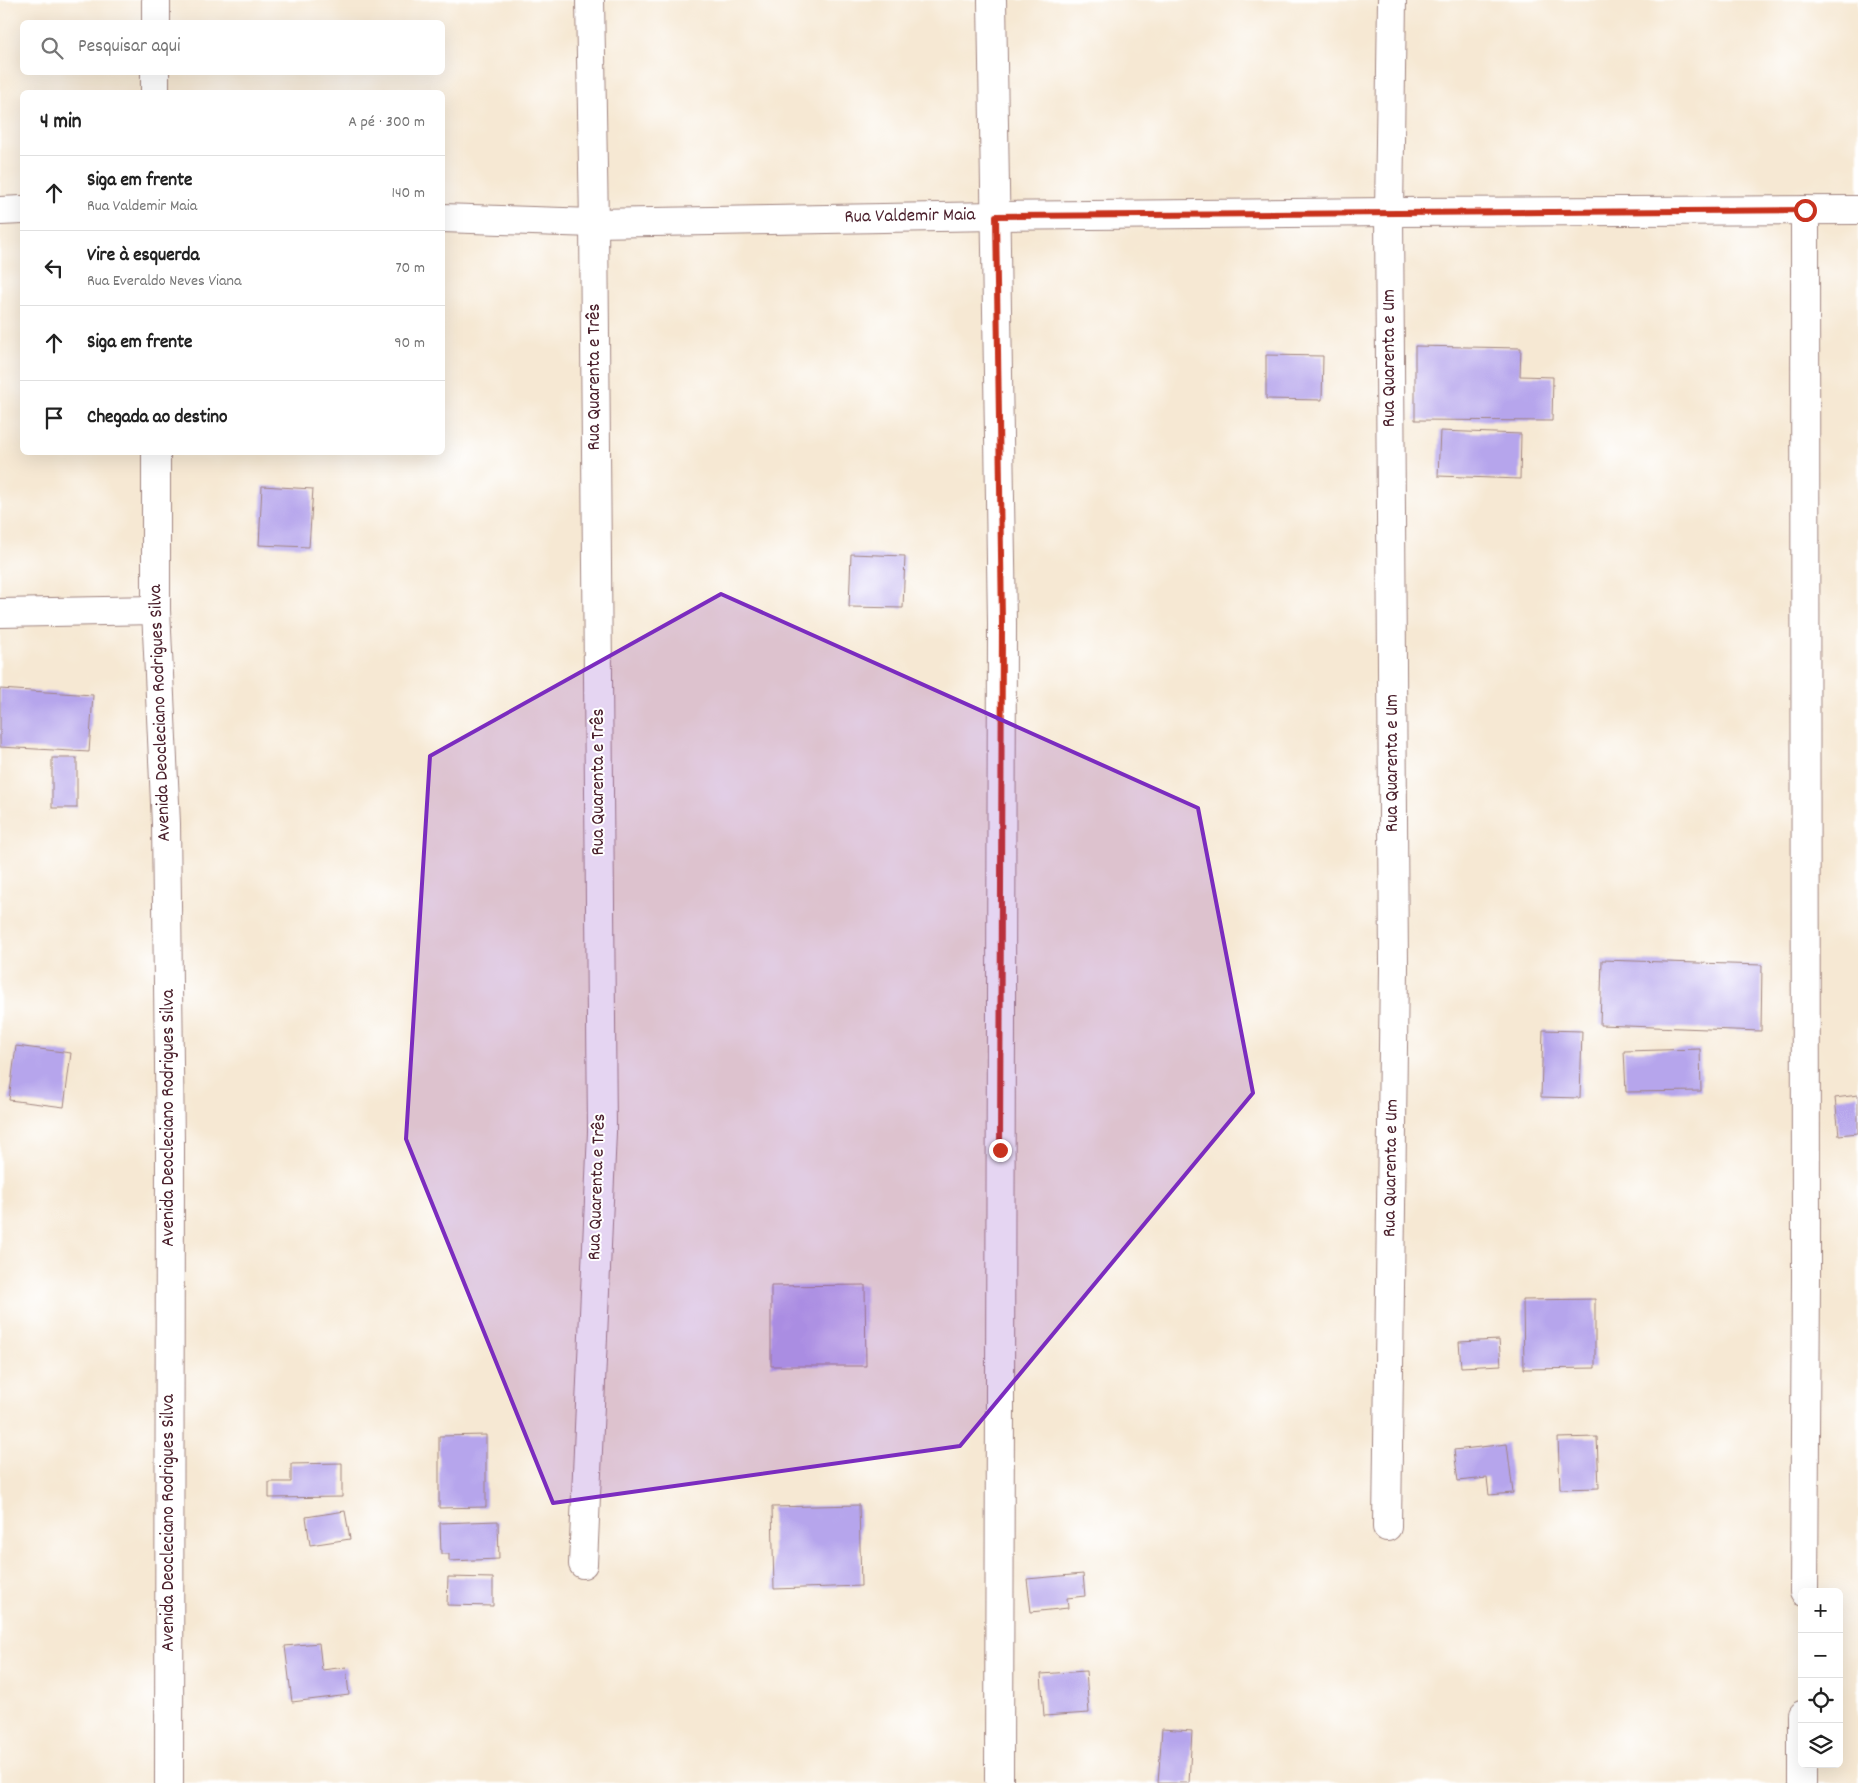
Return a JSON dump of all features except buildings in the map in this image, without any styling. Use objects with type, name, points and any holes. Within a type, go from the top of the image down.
[{"type":"street","points":[[156,0],[156,20]]},
{"type":"street","name":"Rua Quarenta e Três","points":[[583,1564],[602,1132],[594,223],[590,0]]},
{"type":"street","points":[[992,0],[1002,622],[999,1780]]},
{"type":"street","name":"Rua Quarenta e Um","points":[[1387,1527],[1394,967],[1389,212],[1392,0]]},
{"type":"street","points":[[155,75],[155,90]]},
{"type":"street","points":[[0,211],[20,210]]},
{"type":"street","points":[[1804,1588],[1806,1268],[1805,210]]},
{"type":"street","name":"Rua Valdemir Maia","points":[[445,218],[594,223],[996,216],[1858,210]]},
{"type":"street","name":"Avenida Deocleciano Rodrigues Silva","points":[[156,455],[156,610],[166,824],[170,1145],[169,1783]]},
{"type":"street","points":[[0,613],[156,610]]},
{"type":"street","points":[[1801,1775],[1802,1723]]},
{"type":"highlighted area","points":[[721,594],[1198,808],[1253,1093],[960,1446],[553,1503],[406,1139],[430,756]]},
{"type":"route","points":[[1000,1150],[1002,622],[996,216],[1805,210]]}]
